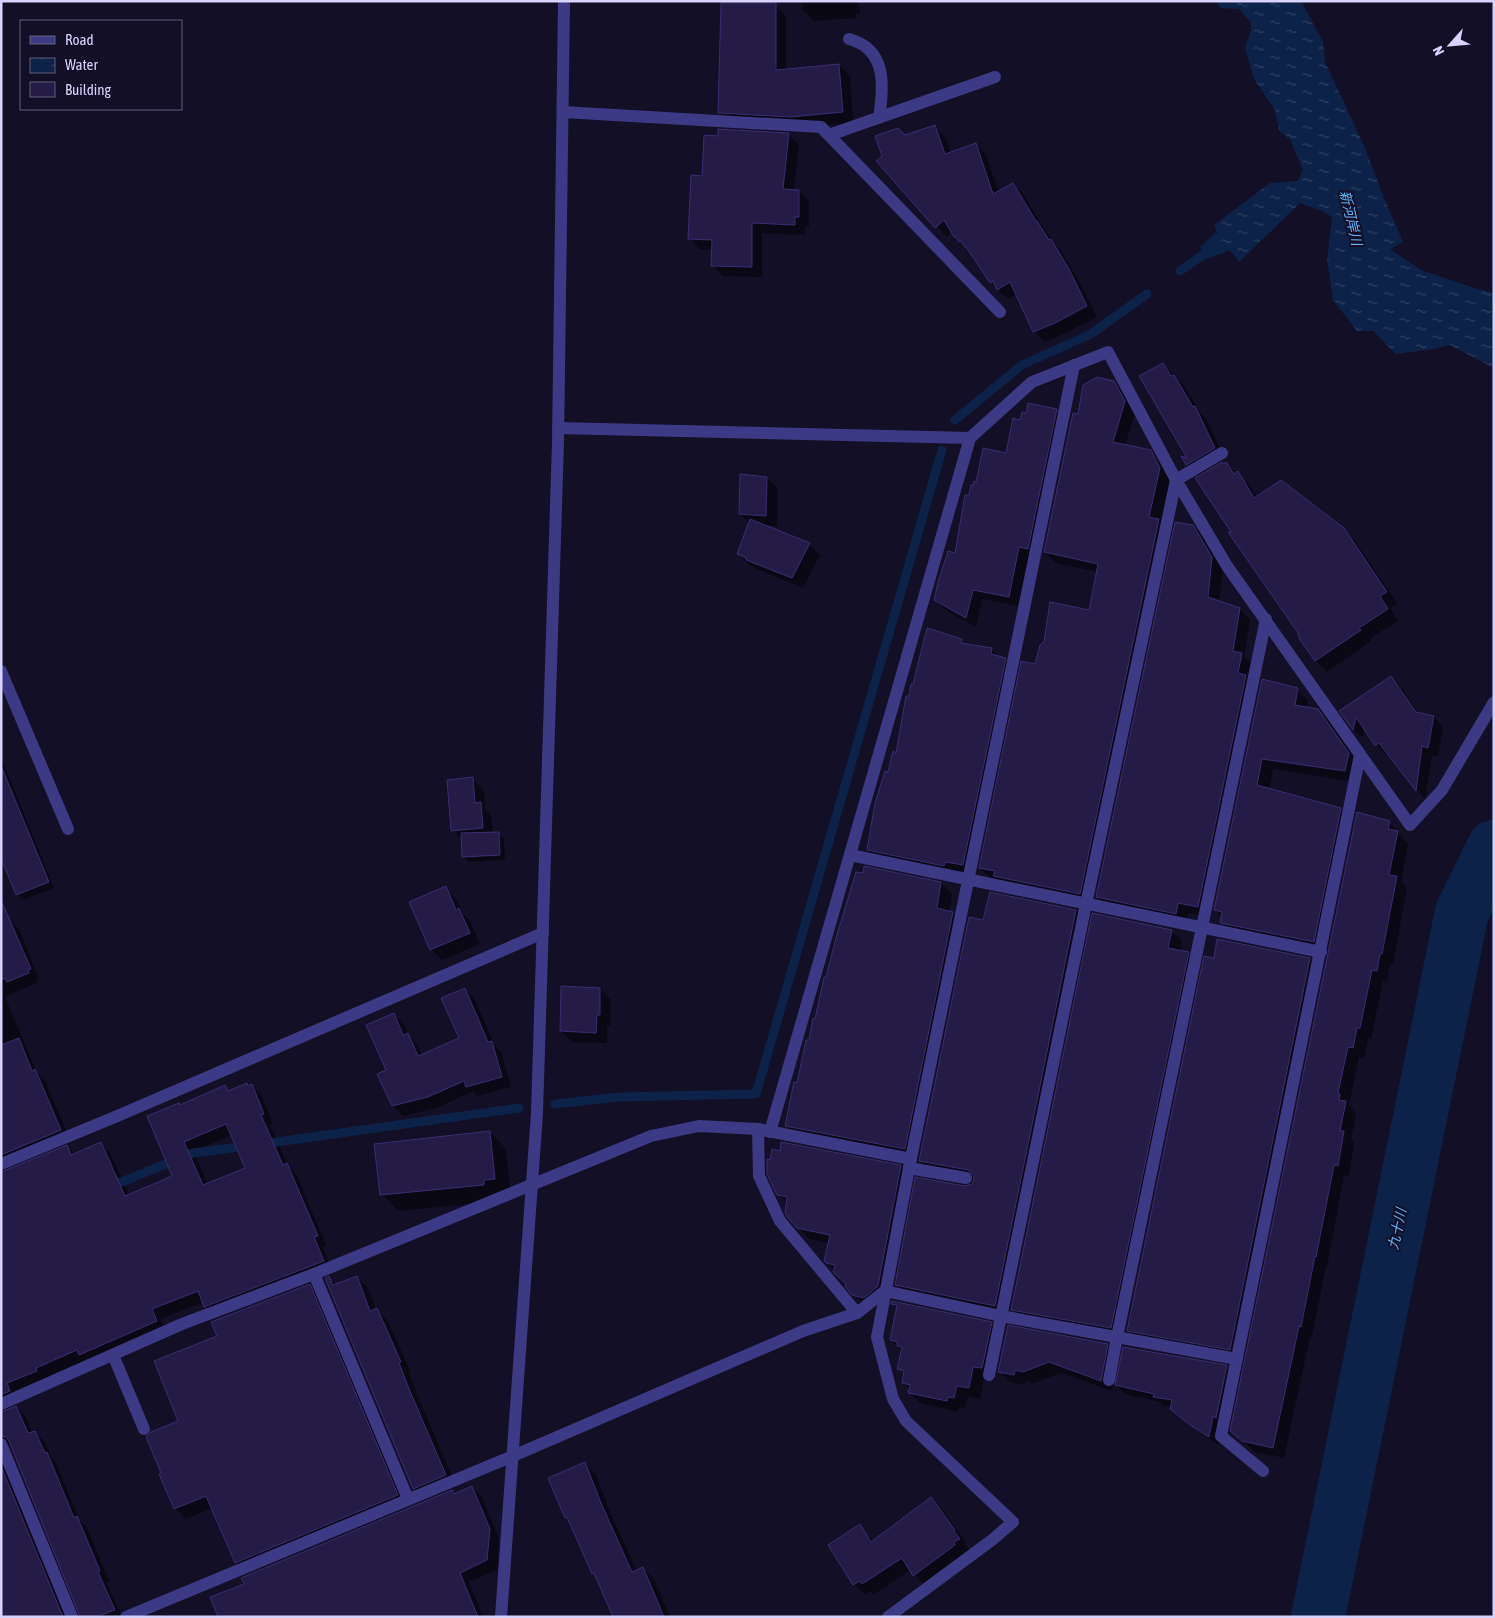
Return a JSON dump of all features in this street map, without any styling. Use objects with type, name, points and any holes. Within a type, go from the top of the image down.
[{"type":"street","points":[[501,1617],[537,1113],[558,428],[564,1]]},
{"type":"street","points":[[849,39],[862,42],[875,55],[881,74],[882,95],[878,118]]},
{"type":"street","points":[[829,135],[995,77]]},
{"type":"street","points":[[563,112],[820,127],[1000,312]]},
{"type":"street","points":[[857,1313],[780,1221],[759,1176],[764,1131],[850,855],[970,438],[1032,382],[1108,352],[1176,480],[1227,566],[1410,825],[1442,790],[1494,702]]},
{"type":"street","points":[[888,1617],[1014,1522],[906,1421],[893,1399],[877,1337],[884,1291],[1074,365]]},
{"type":"street","points":[[558,428],[970,438]]},
{"type":"street","points":[[989,1375],[1176,480],[1222,453]]},
{"type":"street","points":[[1109,1380],[1116,1337],[1203,928],[1266,619]]},
{"type":"street","points":[[1,671],[68,829]]},
{"type":"street","points":[[1263,1471],[1221,1436],[1360,755]]},
{"type":"street","points":[[850,855],[1321,952]]},
{"type":"street","points":[[1,1164],[543,933]]},
{"type":"street","points":[[1,1404],[182,1324],[314,1274],[651,1136],[699,1126],[764,1131],[966,1178]]},
{"type":"street","points":[[314,1274],[408,1499]]},
{"type":"street","points":[[884,1291],[1001,1316],[1237,1359]]},
{"type":"street","points":[[126,1617],[512,1456],[802,1331],[857,1313],[884,1291]]},
{"type":"street","points":[[113,1355],[144,1429]]},
{"type":"street","points":[[1,1444],[72,1617]]},
{"type":"water","name":"新河岸川","points":[[1216,1],[1301,1],[1323,42],[1325,62],[1365,148],[1403,242],[1390,249],[1421,270],[1494,293],[1494,368],[1450,345],[1396,354],[1373,331],[1357,331],[1333,300],[1327,259],[1332,217],[1324,212],[1300,203],[1239,262],[1230,250],[1208,259],[1200,247],[1217,232],[1214,225],[1270,183],[1298,181],[1303,170],[1290,139],[1279,131],[1275,110],[1254,79],[1245,48],[1251,30],[1251,23],[1239,9],[1220,8]]},
{"type":"building","points":[[721,3],[776,3],[776,70],[839,64],[843,112],[791,117],[718,113]]},
{"type":"building","points":[[935,125],[945,154],[976,143],[993,194],[1013,183],[1036,221],[1049,240],[1051,239],[1069,269],[1087,306],[1033,332],[1010,282],[997,290],[993,281],[990,283],[966,247],[954,237],[944,220],[935,228],[876,161],[882,156],[875,136],[898,128],[905,135]]},
{"type":"building","points":[[718,129],[789,133],[783,189],[799,190],[799,217],[795,217],[795,225],[752,223],[752,267],[711,266],[712,240],[688,239],[691,175],[702,176],[704,135],[718,136]]},
{"type":"building","points":[[1163,363],[1171,376],[1174,375],[1193,407],[1195,406],[1215,448],[1186,465],[1181,456],[1187,458],[1139,376]]},
{"type":"building","points":[[1097,377],[1114,381],[1125,401],[1113,442],[1151,450],[1160,468],[1149,517],[1159,519],[1080,894],[993,876],[995,871],[979,868],[1021,661],[1035,664],[1040,645],[1044,642],[1050,602],[1089,610],[1098,564],[1044,552],[1073,413],[1078,414],[1083,385]]},
{"type":"building","points":[[1028,403],[1057,409],[1028,549],[1019,547],[1009,597],[973,590],[966,618],[934,600],[938,582],[948,551],[955,553],[965,495],[969,495],[971,485],[973,485],[974,481],[976,482],[983,448],[1006,453],[1013,418],[1020,420],[1022,412],[1026,413]]},
{"type":"building","points":[[1222,462],[1223,464],[1226,462],[1234,474],[1238,471],[1254,498],[1281,480],[1344,528],[1387,592],[1380,596],[1388,609],[1315,661],[1300,640],[1298,633],[1228,532],[1231,532],[1195,478]]},
{"type":"building","points":[[740,474],[767,477],[766,516],[739,514]]},
{"type":"building","points":[[750,519],[810,543],[792,578],[746,560],[746,558],[737,554]]},
{"type":"building","points":[[1175,522],[1193,525],[1212,557],[1208,597],[1240,608],[1233,651],[1242,653],[1238,673],[1246,675],[1198,907],[1178,903],[1176,914],[1096,897]]},
{"type":"building","points":[[927,628],[962,639],[961,643],[992,648],[991,654],[1006,658],[963,865],[945,862],[944,866],[867,850],[875,803],[885,771],[888,772],[893,751],[896,753],[906,696],[909,696],[911,684],[913,684]]},
{"type":"building","points":[[1391,676],[1416,712],[1434,716],[1428,748],[1422,746],[1416,791],[1379,743],[1375,746],[1356,717],[1353,730],[1339,711]]},
{"type":"building","points":[[1262,679],[1298,688],[1295,705],[1318,709],[1349,753],[1345,771],[1262,759],[1257,785],[1341,808],[1314,942],[1220,923],[1222,912],[1214,910]]},
{"type":"building","points":[[2,768],[49,882],[16,895],[1,858]]},
{"type":"building","points":[[473,777],[475,803],[481,802],[483,828],[451,831],[447,780]]},
{"type":"building","points":[[1357,812],[1390,821],[1388,829],[1398,831],[1389,875],[1397,876],[1382,954],[1380,954],[1377,971],[1372,970],[1360,1028],[1357,1028],[1353,1048],[1348,1047],[1338,1093],[1340,1094],[1339,1100],[1346,1101],[1340,1131],[1344,1131],[1338,1166],[1334,1165],[1301,1327],[1299,1326],[1273,1448],[1242,1441],[1230,1431]]},
{"type":"building","points":[[499,832],[500,855],[462,857],[461,833]]},
{"type":"building","points":[[864,866],[941,882],[937,908],[953,912],[905,1149],[785,1126],[794,1082],[797,1083],[806,1040],[809,1040],[813,1018],[815,1019],[824,977],[826,977],[856,872],[863,873]]},
{"type":"building","points":[[446,886],[456,910],[459,908],[470,933],[430,950],[409,902]]},
{"type":"building","points":[[990,892],[1076,910],[995,1306],[895,1285],[915,1177],[965,1186],[972,1184],[974,1180],[973,1175],[968,1170],[919,1161],[969,917],[983,920]]},
{"type":"building","points":[[1,900],[31,969],[28,970],[29,973],[7,982],[5,978],[1,980]]},
{"type":"building","points":[[1092,913],[1172,930],[1168,948],[1189,952],[1111,1328],[1011,1310]]},
{"type":"building","points":[[1217,939],[1310,958],[1230,1350],[1127,1331],[1204,956],[1214,958]]},
{"type":"building","points":[[561,986],[600,988],[600,1015],[597,1015],[596,1033],[560,1031]]},
{"type":"building","points":[[465,988],[488,1042],[492,1041],[502,1077],[466,1087],[464,1081],[428,1097],[392,1106],[377,1074],[386,1070],[366,1025],[394,1013],[403,1035],[408,1033],[418,1056],[459,1038],[441,998]]},
{"type":"building","points":[[19,1038],[32,1071],[35,1069],[61,1130],[1,1155],[1,1045]]},
{"type":"building","points":[[247,1083],[248,1086],[252,1084],[264,1114],[261,1115],[283,1165],[287,1163],[318,1236],[314,1237],[324,1261],[204,1307],[198,1291],[152,1309],[157,1321],[79,1355],[77,1350],[36,1368],[37,1371],[7,1383],[10,1391],[1,1395],[1,1172],[67,1145],[71,1155],[101,1142],[125,1196],[172,1176],[147,1116],[179,1103],[180,1105],[225,1085],[228,1091]],"holes":[[[226,1124],[245,1168],[203,1185],[184,1142]]]},
{"type":"building","points":[[490,1131],[495,1179],[484,1180],[484,1185],[380,1195],[374,1144]]},
{"type":"building","points":[[781,1142],[901,1165],[878,1286],[864,1298],[852,1295],[845,1286],[846,1284],[833,1272],[835,1265],[824,1261],[830,1235],[797,1228],[787,1217],[785,1212],[787,1197],[777,1195],[767,1174],[767,1159],[770,1160],[772,1149],[780,1151]]},
{"type":"building","points":[[329,1276],[333,1285],[357,1276],[370,1311],[377,1308],[401,1362],[399,1363],[409,1389],[446,1475],[413,1489],[325,1278]]},
{"type":"building","points":[[310,1284],[398,1495],[235,1563],[206,1496],[174,1509],[159,1474],[161,1473],[146,1437],[151,1432],[178,1421],[154,1361],[217,1336],[211,1322]]},
{"type":"building","points":[[892,1301],[992,1322],[982,1368],[973,1367],[969,1388],[957,1386],[954,1398],[948,1397],[947,1401],[908,1393],[910,1385],[902,1383],[904,1371],[897,1369],[902,1347],[897,1346],[897,1342],[890,1340],[897,1305],[891,1304]]},
{"type":"building","points":[[1008,1325],[1108,1344],[1101,1381],[1049,1362],[1023,1372],[1015,1370],[1014,1375],[998,1372]]},
{"type":"building","points":[[1123,1347],[1227,1365],[1216,1418],[1213,1416],[1209,1437],[1170,1409],[1172,1400],[1153,1397],[1154,1394],[1115,1385]]},
{"type":"building","points":[[16,1406],[28,1433],[35,1431],[45,1453],[47,1452],[74,1518],[77,1516],[100,1571],[98,1572],[115,1610],[96,1617],[80,1617],[9,1441],[6,1437],[1,1436],[1,1412]]},
{"type":"building","points":[[585,1462],[632,1572],[643,1567],[664,1617],[613,1617],[567,1517],[565,1518],[548,1478]]},
{"type":"building","points":[[1,1466],[63,1617],[1,1617]]},
{"type":"building","points":[[472,1486],[490,1529],[487,1560],[460,1573],[478,1617],[218,1617],[210,1597],[244,1584],[241,1578],[452,1490],[454,1494]]},
{"type":"building","points":[[931,1497],[960,1539],[954,1542],[955,1545],[913,1576],[902,1558],[862,1584],[860,1581],[853,1585],[828,1545],[860,1524],[871,1542]]},
{"type":"waterway","points":[[1180,271],[1214,247]]},
{"type":"waterway","points":[[955,420],[1022,365],[1091,334],[1147,294]]},
{"type":"waterway","points":[[555,1104],[618,1097],[756,1094],[942,450]]},
{"type":"waterway","name":"九十川","points":[[1318,1617],[1462,912],[1494,847]]},
{"type":"waterway","points":[[262,1144],[519,1108]]},
{"type":"waterway","points":[[109,1187],[193,1153],[247,1146]]}]
